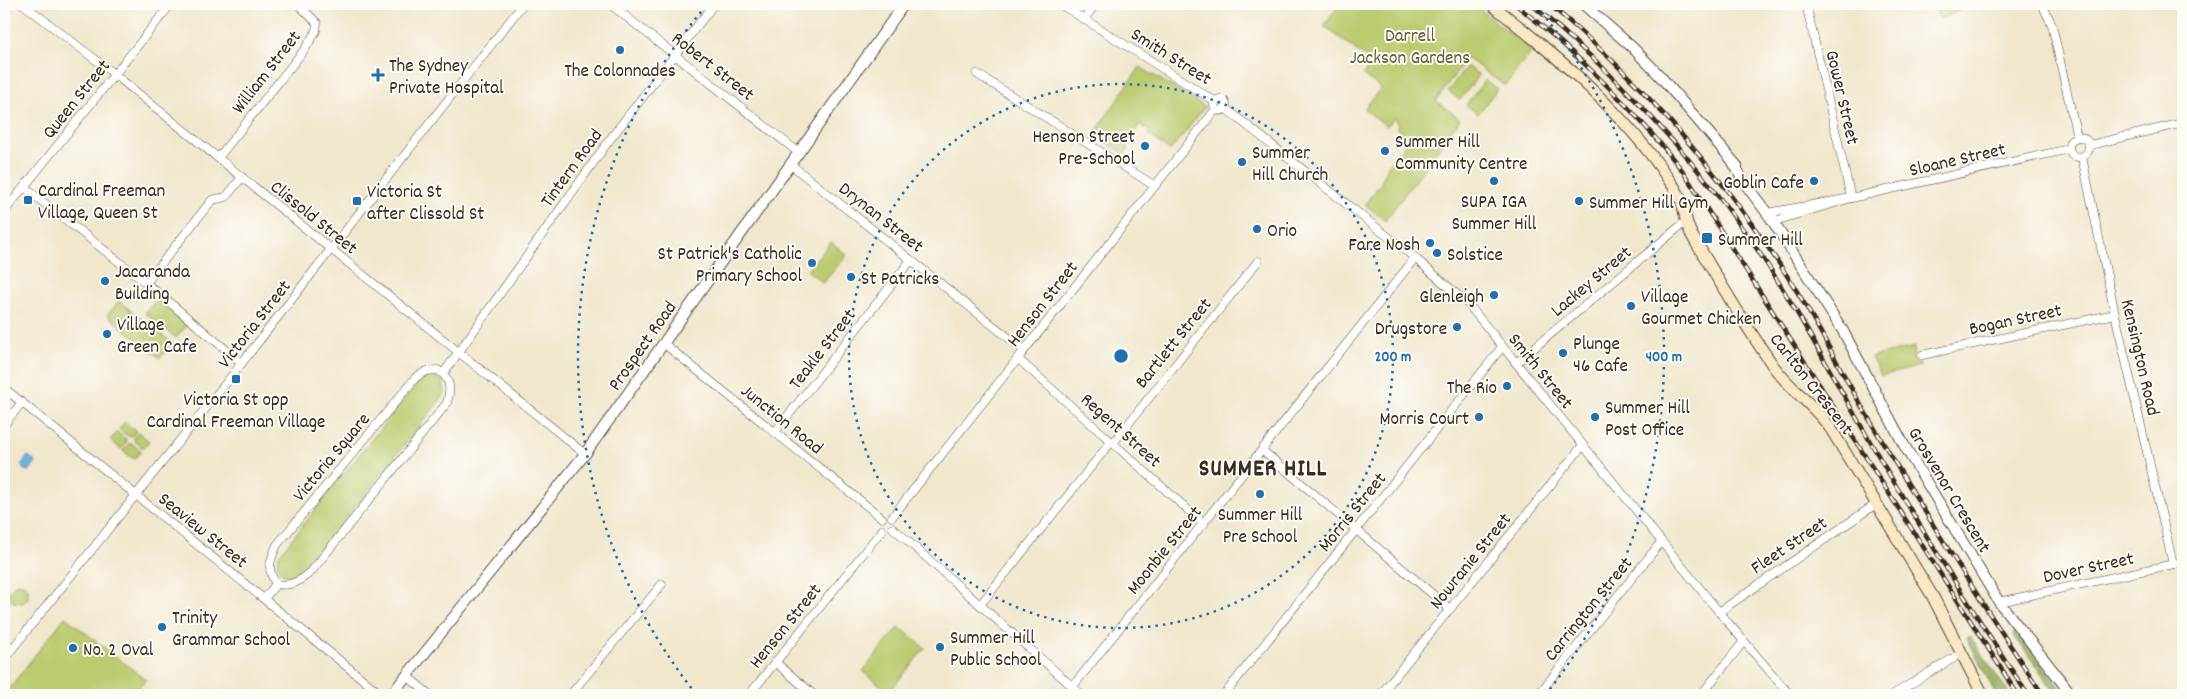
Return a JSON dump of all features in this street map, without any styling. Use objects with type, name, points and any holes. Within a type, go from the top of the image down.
[{"type":"main road","name":"Carlton Crescent","points":[[1491,4],[1562,61],[1629,129],[1660,166],[1677,192],[1681,201],[1685,222],[1774,367],[1792,388],[1824,418],[1932,597],[1983,695]]},
{"type":"street","name":"Clissold Street","points":[[23,4],[242,177],[585,454]]},
{"type":"street","name":"Queen Street","points":[[4,212],[171,4]]},
{"type":"street","name":"William Street","points":[[218,158],[305,48],[316,31],[317,23],[298,4]]},
{"type":"street","name":"Victoria Street","points":[[4,660],[242,363],[523,4]]},
{"type":"street","name":"Robert Street","points":[[610,4],[798,152]]},
{"type":"street","name":"Tintern Road","points":[[459,353],[506,283],[574,189],[714,4]]},
{"type":"street","name":"Prospect Road","points":[[391,695],[585,454],[904,4]]},
{"type":"street","name":"Smith Street","points":[[1060,4],[1216,106],[1219,100],[1224,101],[1225,108],[1415,258],[1468,304],[1661,542],[1790,695]]},
{"type":"street","points":[[1084,19],[1096,4]]},
{"type":"street","name":"Grosvenor Crescent","points":[[1583,4],[1633,48],[1660,76],[1732,162],[1748,177],[1811,274],[1904,445],[1999,602],[2072,695]]},
{"type":"street","name":"Gower Street","points":[[1806,4],[1851,198]]},
{"type":"street","points":[[2042,4],[2052,24],[2077,137]]},
{"type":"street","points":[[977,74],[1155,186]]},
{"type":"street","name":"Henson Street","points":[[892,517],[1155,186],[1216,106]]},
{"type":"street","points":[[2090,145],[2183,123]]},
{"type":"street","points":[[2077,137],[2086,140],[2090,145],[2089,151],[2082,157],[2076,157],[2069,149],[2072,140],[2077,137]]},
{"type":"street","name":"Sloane Street","points":[[1773,216],[2069,149]]},
{"type":"street","name":"Kensington Road","points":[[2082,157],[2115,314],[2173,564]]},
{"type":"street","name":"Drynan Street","points":[[790,164],[1024,350]]},
{"type":"street","points":[[146,283],[212,200],[226,197],[242,177]]},
{"type":"street","points":[[24,187],[146,283],[242,363]]},
{"type":"street","name":"Lackey Street","points":[[1516,363],[1685,222]]},
{"type":"street","name":"Moonbie Street","points":[[1066,695],[1263,451],[1415,258]]},
{"type":"street","name":"Teakle Street","points":[[775,432],[911,260]]},
{"type":"street","name":"Bartlett Street","points":[[980,605],[1258,261]]},
{"type":"street","name":"Bogan Street","points":[[1922,355],[2115,314]]},
{"type":"street","name":"Junction Road","points":[[663,343],[882,518]]},
{"type":"street","name":"Morris Street","points":[[1224,695],[1502,347]]},
{"type":"street","points":[[264,599],[276,584],[287,586],[301,580],[311,572],[379,489],[447,403],[450,391],[448,379],[443,374],[459,353]]},
{"type":"street","name":"Regent Street","points":[[1018,358],[1204,524]]},
{"type":"street","name":"Victoria Square","points":[[276,584],[270,574],[270,561],[277,544],[416,377],[427,371],[438,370],[443,374]]},
{"type":"street","name":"Seaview Street","points":[[4,388],[382,695]]},
{"type":"street","points":[[4,425],[22,402]]},
{"type":"street","name":"Nowranie Street","points":[[1380,695],[1583,445]]},
{"type":"street","points":[[1263,451],[1450,609]]},
{"type":"street","name":"Fleet Street","points":[[1719,612],[1876,504]]},
{"type":"street","points":[[888,515],[892,517],[895,521],[894,528],[890,531],[882,530],[879,524],[882,518],[888,515]]},
{"type":"street","points":[[894,528],[1082,695]]},
{"type":"street","name":"Henson Street","points":[[749,695],[882,530]]},
{"type":"street","name":"Carrington Street","points":[[1538,695],[1661,542]]},
{"type":"street","name":"Dover Street","points":[[1999,602],[2183,562]]},
{"type":"street","points":[[570,695],[662,584]]},
{"type":"street","points":[[1701,695],[1744,641]]},
{"type":"street","points":[[1892,695],[1962,653]]},
{"type":"street","points":[[775,662],[814,695]]},
{"type":"street","points":[[407,676],[430,695]]},
{"type":"green space","name":"Darrell Jackson Gardens","points":[[1340,4],[1473,4],[1532,51],[1505,86],[1467,58],[1436,101],[1460,119],[1385,221],[1365,204],[1381,183],[1389,164],[1402,150],[1405,143],[1402,138],[1404,136],[1397,128],[1398,123],[1395,117],[1387,126],[1364,109],[1381,88],[1363,75],[1372,62],[1324,26]]},
{"type":"green space","points":[[1933,4],[1955,4],[1959,11],[1940,19]]},
{"type":"green space","points":[[1467,66],[1479,75],[1460,100],[1448,91]]},
{"type":"green space","points":[[1140,67],[1205,107],[1170,151],[1148,134],[1150,132],[1140,124],[1125,144],[1129,148],[1125,154],[1094,134]]},
{"type":"green space","points":[[1485,80],[1497,89],[1478,114],[1466,105]]},
{"type":"green space","points":[[831,242],[847,255],[823,283],[807,270]]},
{"type":"green space","points":[[156,300],[187,325],[176,338],[145,313]]},
{"type":"green space","points":[[119,301],[172,343],[160,358],[107,315]]},
{"type":"green space","points":[[1914,347],[1913,360],[1921,366],[1881,376],[1871,357]]},
{"type":"green space","points":[[426,376],[434,376],[443,382],[445,393],[441,399],[301,574],[295,576],[284,575],[277,566],[279,555],[417,383]]},
{"type":"green space","points":[[125,422],[136,431],[132,436],[128,436],[119,429]]},
{"type":"green space","points":[[117,432],[126,439],[121,449],[110,440]]},
{"type":"green space","points":[[138,432],[149,441],[143,448],[134,441]]},
{"type":"green space","points":[[128,444],[132,444],[141,451],[134,459],[123,451]]},
{"type":"green space","points":[[16,583],[23,584],[28,588],[28,598],[23,603],[13,602],[9,593]]},
{"type":"green space","name":"No. 2 Oval","points":[[65,617],[146,680],[133,695],[4,695]]},
{"type":"green space","points":[[899,627],[925,648],[889,692],[863,671]]},
{"type":"green space","points":[[2016,631],[2067,695],[2057,695],[2013,634]]},
{"type":"green space","points":[[1970,636],[2010,695],[1996,695],[1967,638]]},
{"type":"water","points":[[28,456],[36,462],[29,471],[24,470],[21,465]]},
{"type":"railway","points":[[1515,4],[1603,82],[1644,125],[1682,170],[2018,695]]},
{"type":"railway","points":[[1531,4],[1592,57],[1648,114],[1701,175],[1750,239],[1792,305],[1918,523],[2028,695]]},
{"type":"railway","points":[[1549,4],[1584,34],[1651,100],[1712,171],[1740,208],[1793,285],[1908,484],[1974,590],[2043,695]]},
{"type":"place","name":"The Colonnades","points":[[620,50]]},
{"type":"place","name":"The Sydney Private Hospital","points":[[378,75]]},
{"type":"place","name":"Henson Street Pre-School","points":[[1145,146]]},
{"type":"place","name":"Summer Hill Community Centre","points":[[1385,151]]},
{"type":"place","name":"Summer Hill Church","points":[[1242,162]]},
{"type":"place","name":"SUPA IGA Summer Hill","points":[[1494,181]]},
{"type":"place","name":"Goblin Cafe","points":[[1814,181]]},
{"type":"place","name":"Cardinal Freeman Village, Queen St","points":[[28,200]]},
{"type":"place","name":"Victoria St after Clissold St","points":[[357,201]]},
{"type":"place","name":"Summer Hill Gym","points":[[1579,201]]},
{"type":"place","name":"Orio","points":[[1257,229]]},
{"type":"place","name":"Summer Hill","points":[[1707,238]]},
{"type":"place","name":"Fare Nosh","points":[[1430,243]]},
{"type":"place","name":"Solstice","points":[[1437,253]]},
{"type":"place","name":"St Patrick's Catholic Primary School","points":[[812,263]]},
{"type":"place","name":"St Patricks","points":[[851,277]]},
{"type":"place","name":"Jacaranda Building","points":[[105,281]]},
{"type":"place","name":"Glenleigh","points":[[1494,295]]},
{"type":"place","name":"Village Gourmet Chicken","points":[[1631,306]]},
{"type":"place","name":"Drugstore","points":[[1457,327]]},
{"type":"place","name":"Village Green Cafe","points":[[107,334]]},
{"type":"place","name":"Plunge 46 Cafe","points":[[1563,353]]},
{"type":"place","name":"Victoria St opp Cardinal Freeman Village","points":[[236,379]]},
{"type":"place","name":"The Rio","points":[[1507,386]]},
{"type":"place","name":"Morris Court","points":[[1479,417]]},
{"type":"place","name":"Summer Hill Post Office","points":[[1595,417]]},
{"type":"place","name":"Summer Hill Pre School","points":[[1260,494]]},
{"type":"place","name":"Trinity Grammar School","points":[[162,627]]},
{"type":"place","name":"Summer Hill Public School","points":[[940,647]]},
{"type":"place","name":"No. 2 Oval","points":[[73,648]]},
{"type":"district","name":"SUMMER HILL","points":[[1263,467]]}]
